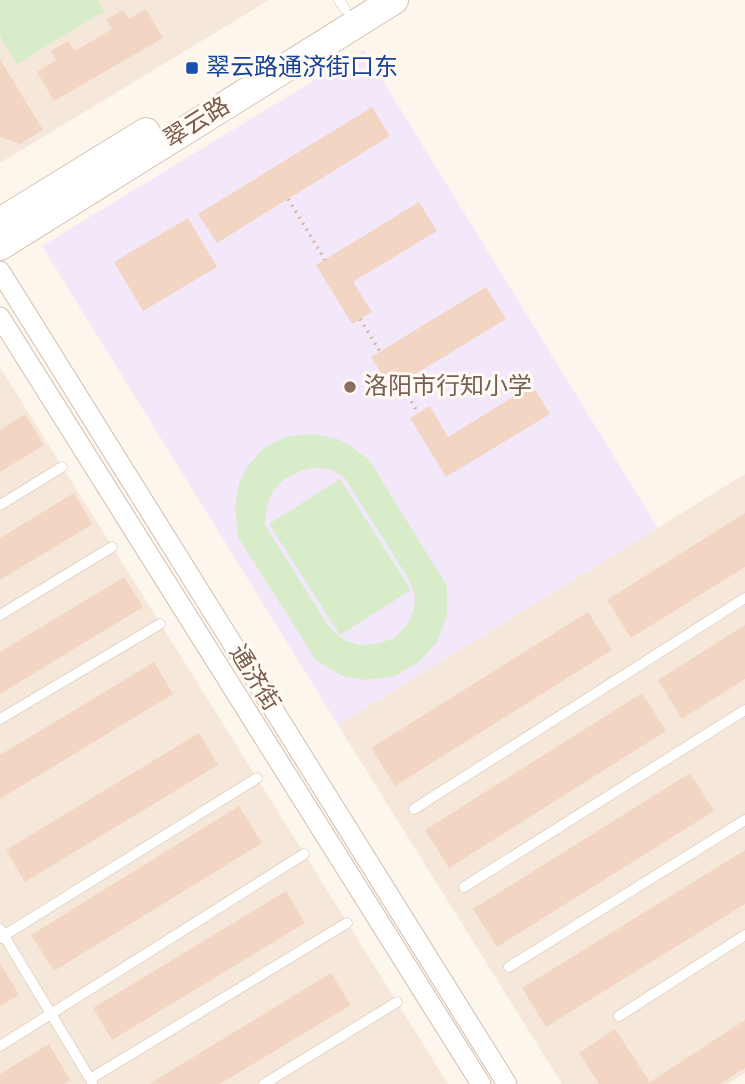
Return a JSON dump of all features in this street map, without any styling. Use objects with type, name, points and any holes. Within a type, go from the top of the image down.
[{"type":"street","name":"翠云路","points":[[0,246],[394,0]]},
{"type":"street","name":"翠云路","points":[[0,222],[348,3]]},
{"type":"street","name":"通济街","points":[[0,271],[507,1084]]},
{"type":"street","name":"通济街","points":[[0,317],[481,1084]]},
{"type":"lane","points":[[0,505],[62,467]]},
{"type":"lane","points":[[0,615],[113,547]]},
{"type":"lane","points":[[414,809],[745,598]]},
{"type":"lane","points":[[0,719],[160,624]]},
{"type":"lane","points":[[464,887],[745,710]]},
{"type":"lane","points":[[257,778],[1,934],[91,1082],[347,923]]},
{"type":"lane","points":[[509,967],[745,820]]},
{"type":"lane","points":[[0,1046],[304,854]]},
{"type":"lane","points":[[619,1016],[745,934]]},
{"type":"lane","points":[[264,1084],[397,1002]]},
{"type":"path","points":[[288,199],[325,260]]},
{"type":"path","points":[[360,319],[380,352]]},
{"type":"path","points":[[401,383],[418,413]]},
{"type":"shaded area","points":[[0,0],[269,0],[0,163]]},
{"type":"shaded area","name":"洛阳市行知小学","points":[[364,50],[658,528],[338,725],[42,246]]},
{"type":"shaded area","points":[[0,367],[397,1002],[448,1084],[0,1084]]},
{"type":"shaded area","points":[[745,474],[745,1073],[728,1084],[562,1084],[338,725]]},
{"type":"green space","points":[[0,0],[98,0],[104,11],[17,64],[0,36]]},
{"type":"green space","points":[[313,434],[338,439],[369,460],[447,586],[447,616],[437,642],[419,662],[395,676],[367,680],[342,676],[316,660],[238,537],[235,508],[239,483],[247,467],[265,447],[285,437]],"holes":[[[313,468],[330,469],[344,477],[407,576],[415,595],[414,610],[407,625],[394,638],[377,644],[360,645],[344,640],[329,627],[265,525],[268,503],[277,486],[302,471]]]},
{"type":"green space","points":[[340,479],[411,590],[340,635],[269,524]]},
{"type":"building","points":[[146,9],[163,38],[54,101],[37,72],[56,60],[51,51],[68,41],[75,51],[112,29],[106,20],[123,10],[129,19]]},
{"type":"building","points":[[0,59],[43,130],[20,144],[0,137]]},
{"type":"building","points":[[372,107],[390,136],[217,243],[198,214]]},
{"type":"building","points":[[419,202],[437,231],[353,282],[372,312],[352,324],[316,265]]},
{"type":"building","points":[[188,218],[217,267],[143,311],[114,262]]},
{"type":"building","points":[[486,287],[506,319],[391,389],[371,357]]},
{"type":"building","points":[[532,385],[550,414],[446,477],[410,418],[430,406],[448,437]]},
{"type":"building","points":[[25,414],[44,445],[0,472],[0,430]]},
{"type":"building","points":[[74,493],[93,524],[0,580],[0,538]]},
{"type":"building","points":[[745,513],[745,567],[631,638],[607,600]]},
{"type":"building","points":[[124,577],[143,607],[0,694],[0,652]]},
{"type":"building","points":[[588,612],[612,650],[395,786],[371,748]]},
{"type":"building","points":[[745,625],[745,679],[682,719],[658,680]]},
{"type":"building","points":[[154,662],[173,694],[0,799],[0,755]]},
{"type":"building","points":[[642,693],[666,731],[449,868],[425,830]]},
{"type":"building","points":[[199,733],[218,765],[25,882],[6,850]]},
{"type":"building","points":[[690,773],[714,811],[497,947],[473,909]]},
{"type":"building","points":[[239,806],[262,843],[54,971],[31,935]]},
{"type":"building","points":[[745,850],[745,904],[546,1027],[522,988]]},
{"type":"building","points":[[286,891],[305,923],[112,1040],[93,1008]]},
{"type":"building","points":[[0,963],[19,995],[0,1006]]},
{"type":"building","points":[[331,973],[351,1005],[220,1084],[149,1084]]},
{"type":"building","points":[[745,1020],[745,1068],[720,1084],[599,1084],[579,1053],[615,1029],[650,1082]]},
{"type":"building","points":[[49,1044],[70,1080],[64,1084],[0,1084],[0,1074]]},
{"type":"place","name":"翠云路通济街口东","points":[[192,68]]},
{"type":"place","name":"洛阳市行知小学","points":[[350,387]]}]
